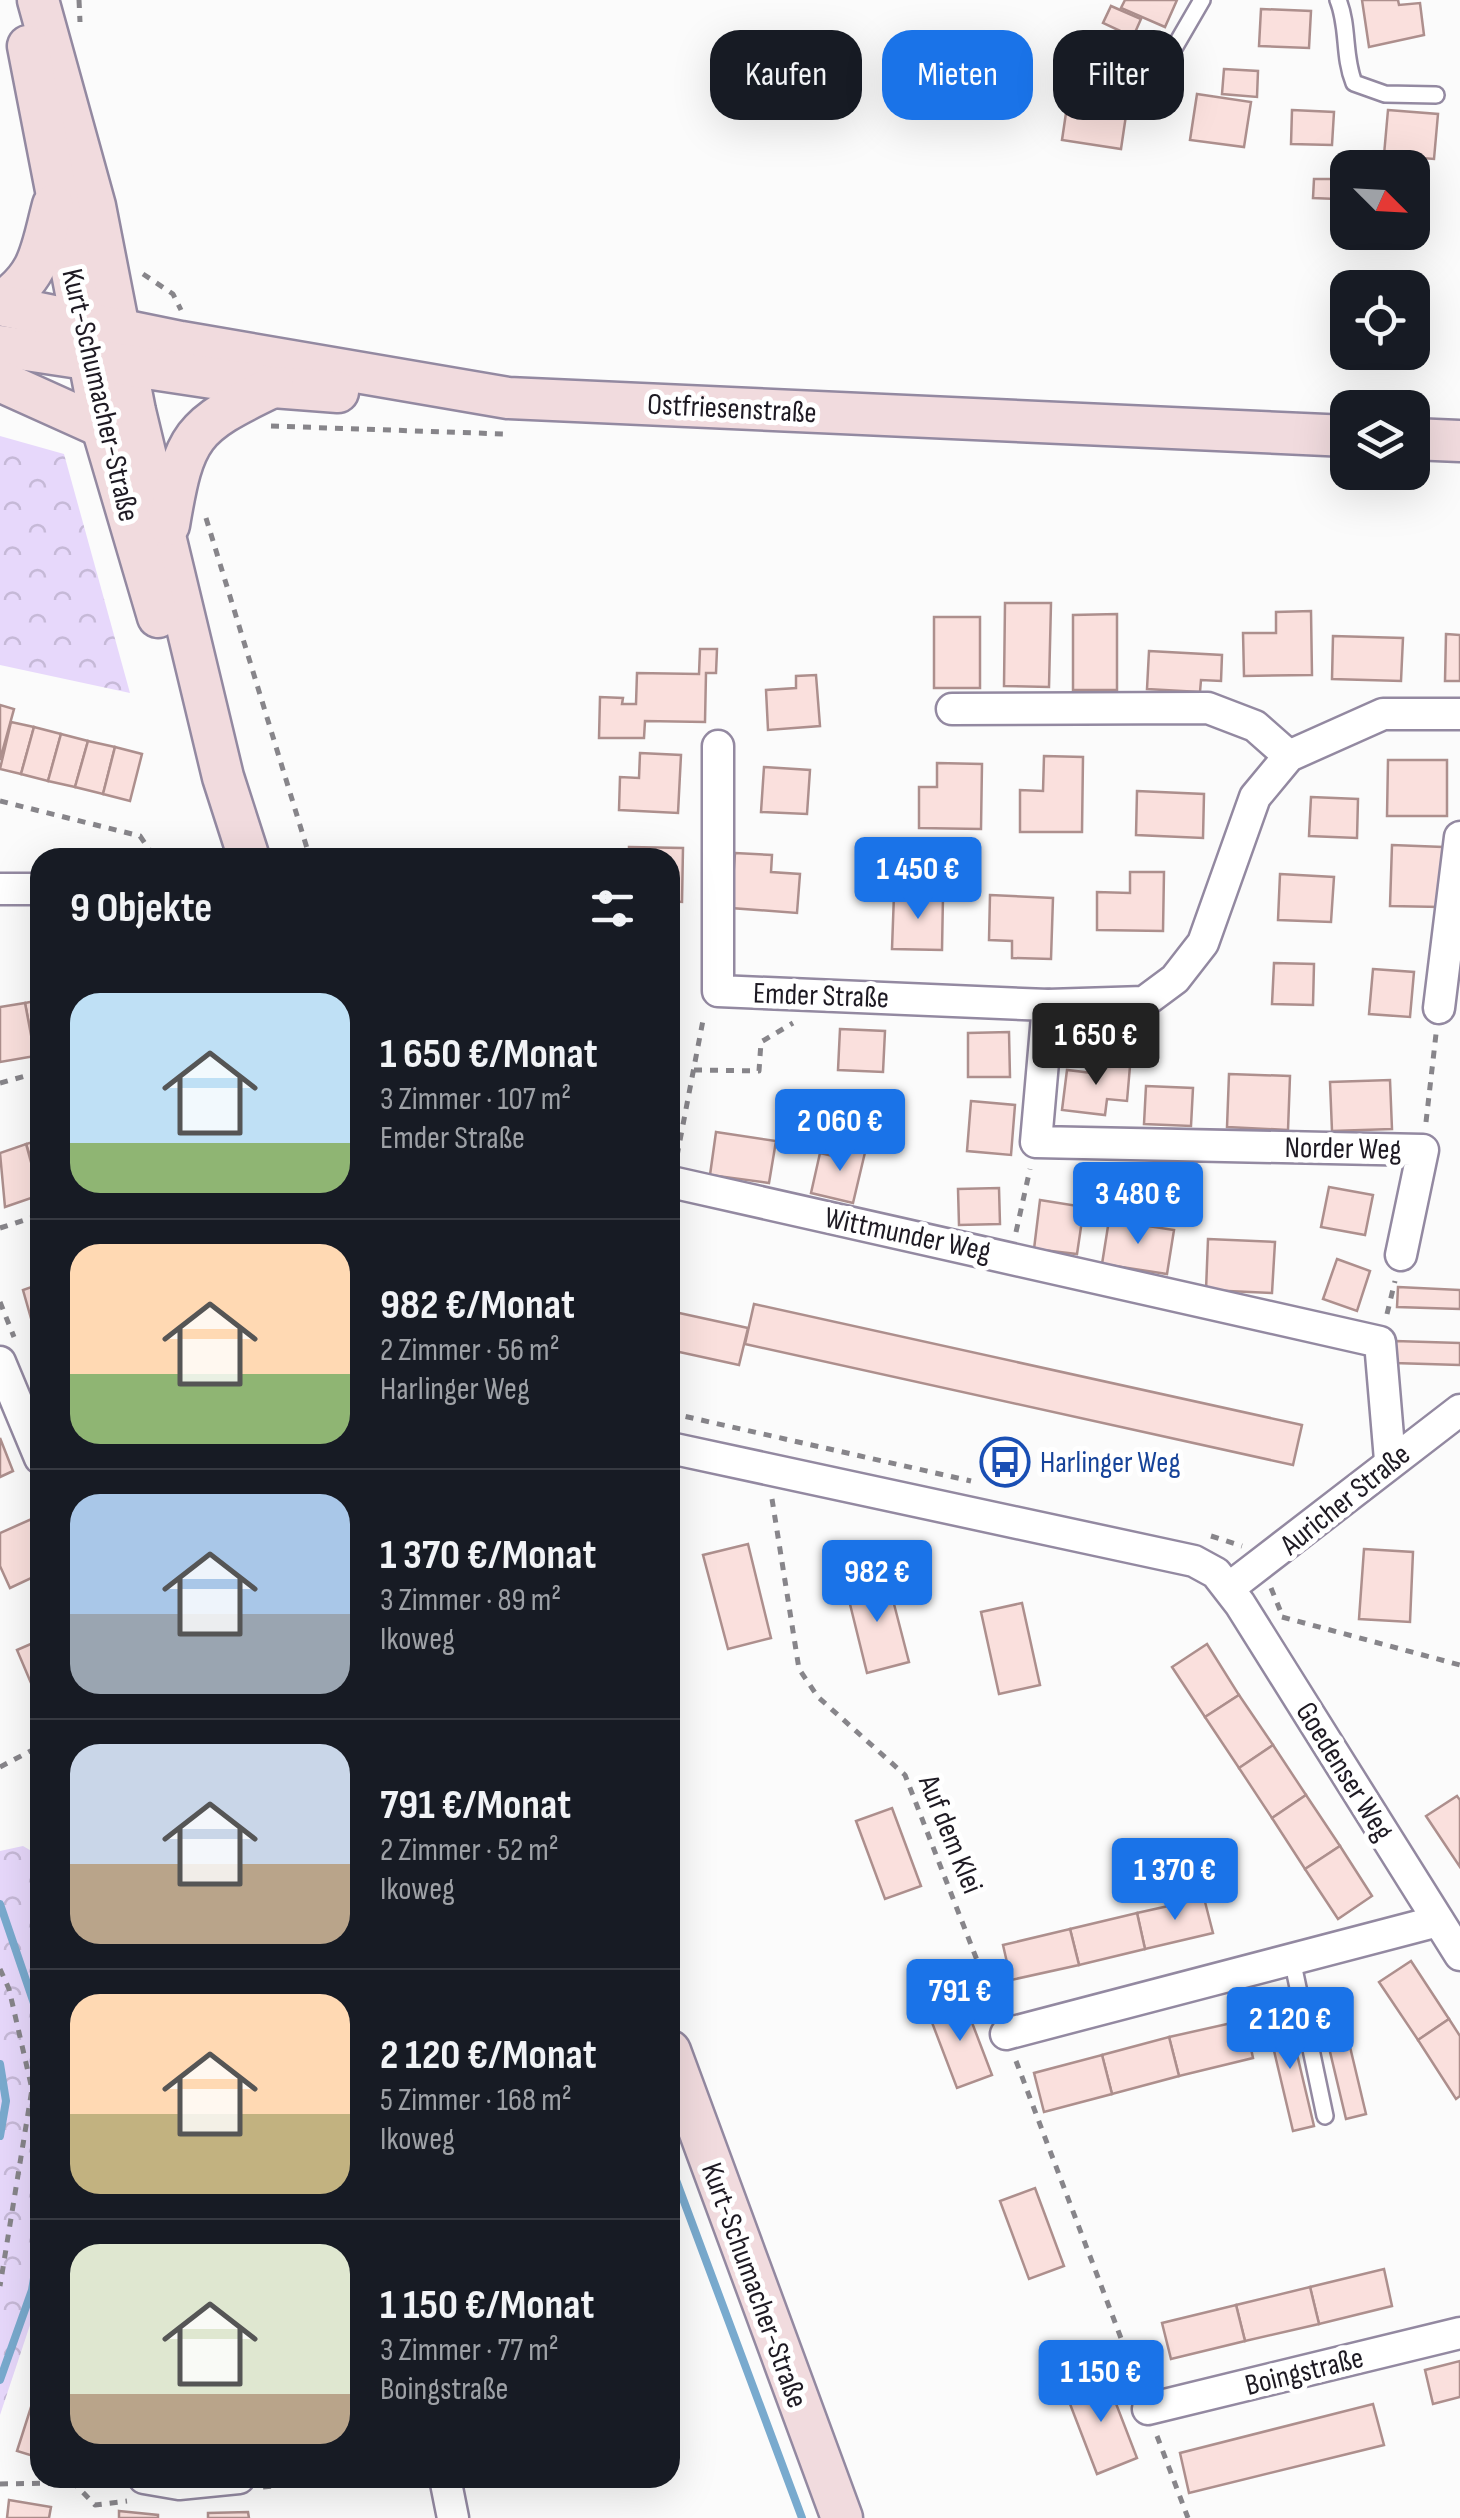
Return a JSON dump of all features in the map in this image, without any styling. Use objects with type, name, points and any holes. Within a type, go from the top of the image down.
[{"type":"main road","name":"Kurt-Schumacher-Straße","points":[[19,0],[55,196],[166,544],[241,848]]},
{"type":"main road","name":"Kurt-Schumacher-Straße","points":[[38,0],[95,206],[105,344],[102,427],[191,724],[223,778]]},
{"type":"main road","points":[[0,304],[20,290],[36,269],[55,196]]},
{"type":"main road","points":[[0,304],[105,344],[273,387],[414,399],[508,398]]},
{"type":"main road","points":[[0,346],[105,344]]},
{"type":"main road","name":"Ostfriesenstraße","points":[[105,344],[508,398],[1330,435]]},
{"type":"main road","points":[[0,381],[102,427]]},
{"type":"main road","points":[[166,544],[178,470],[192,438],[208,422],[273,387]]},
{"type":"main road","points":[[1430,440],[1460,441]]},
{"type":"main road","name":"Kurt-Schumacher-Straße","points":[[680,2078],[842,2518]]},
{"type":"street","points":[[952,710],[1208,708],[1255,726],[1289,756]]},
{"type":"street","name":"Emder Straße","points":[[718,746],[718,991],[1048,1005],[1144,1002],[1176,980],[1202,943],[1255,797],[1289,756],[1383,714],[1460,714]]},
{"type":"street","points":[[1439,1008],[1460,837]]},
{"type":"street","points":[[0,890],[30,889]]},
{"type":"street","points":[[1036,1142],[1048,1005]]},
{"type":"street","name":"Norder Weg","points":[[1036,1142],[1423,1150],[1401,1255]]},
{"type":"street","name":"Wittmunder Weg","points":[[680,1184],[1380,1342]]},
{"type":"street","points":[[1380,1342],[1390,1460]]},
{"type":"street","points":[[0,1362],[30,1434]]},
{"type":"street","name":"Auricher Straße","points":[[1229,1588],[1262,1567],[1390,1460],[1460,1410]]},
{"type":"street","points":[[680,1450],[1194,1561],[1216,1573],[1229,1588]]},
{"type":"street","name":"Goedenser Weg","points":[[1229,1588],[1460,1955]]},
{"type":"street","points":[[1006,2034],[1438,1921]]},
{"type":"street","name":"Boingstraße","points":[[1148,2409],[1460,2333]]},
{"type":"street","points":[[447,2488],[453,2518]]},
{"type":"lane","points":[[1184,31],[1202,0]]},
{"type":"lane","points":[[1338,0],[1354,84],[1386,94],[1436,95]]},
{"type":"lane","points":[[1292,1960],[1325,2116]]},
{"type":"path","points":[[205,515],[307,848]]},
{"type":"path","points":[[0,800],[140,836],[148,848]]},
{"type":"path","points":[[680,1141],[705,1008],[718,991]]},
{"type":"path","points":[[1423,1150],[1439,1008]]},
{"type":"path","points":[[694,1070],[759,1070],[761,1042],[805,1016]]},
{"type":"path","points":[[0,1083],[30,1075]]},
{"type":"path","points":[[1010,1257],[1036,1142]]},
{"type":"path","points":[[0,1228],[30,1218]]},
{"type":"path","points":[[1380,1342],[1401,1255]]},
{"type":"path","name":"Auf dem Klei","points":[[774,1471],[771,1497],[799,1669],[818,1697],[905,1775],[1188,2518]]},
{"type":"path","points":[[1283,1617],[1460,1665]]},
{"type":"path","points":[[0,1766],[30,1751]]},
{"type":"path","points":[[0,1969],[10,1989],[30,2079]]},
{"type":"path","points":[[0,2286],[30,2100]]},
{"type":"path","points":[[0,2484],[30,2484]]},
{"type":"green space","points":[[0,436],[64,454],[130,693],[0,665]]},
{"type":"green space","points":[[23,1846],[30,1850],[30,2325],[0,2415],[0,1851]]},
{"type":"building","points":[[1125,0],[1177,0],[1165,27],[1121,8]]},
{"type":"building","points":[[1362,0],[1398,0],[1399,5],[1420,3],[1424,35],[1369,47]]},
{"type":"building","points":[[1111,6],[1141,19],[1136,30],[1118,30],[1103,23]]},
{"type":"building","points":[[1261,9],[1311,11],[1309,48],[1259,46]]},
{"type":"building","points":[[1224,69],[1258,71],[1257,97],[1222,94]]},
{"type":"building","points":[[1197,94],[1251,102],[1244,147],[1190,140]]},
{"type":"building","points":[[1292,110],[1334,112],[1332,145],[1291,144]]},
{"type":"building","points":[[1388,110],[1438,114],[1434,159],[1430,159],[1430,150],[1384,150]]},
{"type":"building","points":[[1065,120],[1125,120],[1121,149],[1062,140]]},
{"type":"building","points":[[1314,179],[1330,179],[1330,199],[1313,198]]},
{"type":"building","points":[[1005,603],[1051,603],[1049,687],[1004,686]]},
{"type":"building","points":[[1311,611],[1312,675],[1244,676],[1243,633],[1276,633],[1276,612]]},
{"type":"building","points":[[1117,614],[1117,690],[1073,690],[1073,615]]},
{"type":"building","points":[[934,617],[980,617],[980,688],[934,688]]},
{"type":"building","points":[[1446,634],[1460,635],[1460,681],[1445,681]]},
{"type":"building","points":[[1333,636],[1403,638],[1401,681],[1332,679]]},
{"type":"building","points":[[700,649],[717,649],[716,673],[706,673],[705,722],[645,721],[644,738],[599,738],[600,697],[623,698],[622,704],[636,704],[637,673],[699,674]]},
{"type":"building","points":[[1149,651],[1222,655],[1221,681],[1201,680],[1200,692],[1147,689]]},
{"type":"building","points":[[816,675],[820,726],[768,730],[766,690],[796,688],[796,676]]},
{"type":"building","points":[[0,705],[14,709],[0,760]]},
{"type":"building","points":[[11,722],[34,727],[21,774],[0,769]]},
{"type":"building","points":[[34,727],[61,734],[48,781],[21,774]]},
{"type":"building","points":[[61,734],[88,741],[75,787],[48,781]]},
{"type":"building","points":[[88,741],[115,747],[103,794],[75,787]]},
{"type":"building","points":[[115,747],[142,754],[130,801],[103,794]]},
{"type":"building","points":[[640,753],[681,755],[678,813],[619,810],[620,777],[639,778]]},
{"type":"building","points":[[1044,756],[1083,757],[1082,832],[1020,832],[1020,790],[1043,791]]},
{"type":"building","points":[[1388,760],[1447,760],[1447,816],[1387,816]]},
{"type":"building","points":[[937,763],[982,764],[981,829],[919,828],[919,787],[937,787]]},
{"type":"building","points":[[764,767],[810,770],[807,814],[761,812]]},
{"type":"building","points":[[1137,791],[1204,794],[1203,838],[1136,835]]},
{"type":"building","points":[[1311,797],[1358,799],[1357,838],[1309,836]]},
{"type":"building","points":[[1392,845],[1443,847],[1441,907],[1390,906]]},
{"type":"building","points":[[629,847],[683,848],[682,902],[680,848]]},
{"type":"building","points":[[735,853],[772,855],[771,872],[800,874],[797,913],[731,908]]},
{"type":"building","points":[[1130,872],[1164,872],[1163,931],[1097,930],[1097,892],[1130,893]]},
{"type":"building","points":[[1280,874],[1334,877],[1331,922],[1278,920]]},
{"type":"building","points":[[894,894],[943,896],[942,950],[892,949]]},
{"type":"building","points":[[990,895],[1053,898],[1051,959],[1012,958],[1012,941],[989,940]]},
{"type":"building","points":[[1274,963],[1314,964],[1313,1005],[1272,1004]]},
{"type":"building","points":[[1373,969],[1414,972],[1410,1017],[1369,1014]]},
{"type":"building","points":[[30,1002],[30,1030],[25,1003]]},
{"type":"building","points":[[25,1003],[30,1057],[0,1062],[0,1007]]},
{"type":"building","points":[[840,1029],[885,1031],[883,1072],[838,1070]]},
{"type":"building","points":[[1009,1032],[1010,1077],[968,1077],[968,1033]]},
{"type":"building","points":[[1094,1062],[1130,1066],[1127,1101],[1107,1099],[1105,1115],[1062,1110],[1067,1070],[1093,1073]]},
{"type":"building","points":[[1229,1074],[1290,1076],[1288,1130],[1227,1127]]},
{"type":"building","points":[[1390,1080],[1392,1129],[1332,1131],[1330,1082]]},
{"type":"building","points":[[1146,1086],[1193,1088],[1191,1126],[1144,1124]]},
{"type":"building","points":[[971,1101],[1015,1105],[1011,1155],[967,1151]]},
{"type":"building","points":[[716,1132],[776,1141],[769,1183],[710,1175]]},
{"type":"building","points":[[850,1140],[867,1144],[853,1203],[811,1193],[820,1153],[846,1159]]},
{"type":"building","points":[[26,1144],[30,1198],[5,1207],[0,1153]]},
{"type":"building","points":[[1329,1187],[1373,1195],[1365,1235],[1321,1227]]},
{"type":"building","points":[[999,1188],[1000,1224],[959,1225],[958,1189]]},
{"type":"building","points":[[1040,1200],[1084,1207],[1077,1254],[1034,1249]]},
{"type":"building","points":[[1109,1220],[1174,1230],[1167,1274],[1102,1264]]},
{"type":"building","points":[[1208,1239],[1275,1242],[1272,1293],[1206,1290]]},
{"type":"building","points":[[1337,1259],[1370,1271],[1357,1311],[1323,1299]]},
{"type":"building","points":[[1398,1287],[1460,1290],[1460,1309],[1397,1307]]},
{"type":"building","points":[[30,1288],[30,1315],[23,1290]]},
{"type":"building","points":[[754,1304],[1302,1425],[1293,1465],[745,1344]]},
{"type":"building","points":[[680,1313],[748,1328],[739,1365],[680,1352]]},
{"type":"building","points":[[1395,1341],[1460,1343],[1460,1365],[1394,1363]]},
{"type":"building","points":[[0,1438],[13,1471],[0,1477]]},
{"type":"building","points":[[30,1520],[30,1579],[10,1588],[0,1566],[0,1533]]},
{"type":"building","points":[[748,1544],[771,1638],[728,1649],[703,1555]]},
{"type":"building","points":[[1364,1549],[1413,1552],[1410,1622],[1359,1619]]},
{"type":"building","points":[[887,1577],[909,1662],[867,1673],[846,1588]]},
{"type":"building","points":[[1022,1603],[1040,1685],[999,1694],[981,1612]]},
{"type":"building","points":[[30,1644],[30,1681],[17,1650]]},
{"type":"building","points":[[1207,1644],[1239,1695],[1205,1717],[1172,1667]]},
{"type":"building","points":[[1239,1695],[1273,1745],[1239,1768],[1205,1717]]},
{"type":"building","points":[[1273,1745],[1306,1795],[1272,1818],[1239,1768]]},
{"type":"building","points":[[1306,1795],[1340,1846],[1305,1869],[1272,1818]]},
{"type":"building","points":[[1457,1796],[1460,1800],[1460,1867],[1426,1816]]},
{"type":"building","points":[[892,1808],[921,1886],[885,1899],[856,1821]]},
{"type":"building","points":[[1340,1846],[1372,1896],[1338,1919],[1305,1869]]},
{"type":"building","points":[[1204,1898],[1213,1933],[1145,1949],[1137,1913]]},
{"type":"building","points":[[1137,1913],[1145,1949],[1079,1965],[1070,1929]]},
{"type":"building","points":[[1070,1929],[1079,1965],[1011,1980],[1003,1945]]},
{"type":"building","points":[[1411,1961],[1449,2019],[1418,2040],[1379,1982]]},
{"type":"building","points":[[963,1999],[992,2075],[957,2088],[928,2012]]},
{"type":"building","points":[[1341,2009],[1366,2114],[1346,2119],[1321,2014]]},
{"type":"building","points":[[1287,2012],[1314,2126],[1293,2131],[1266,2017]]},
{"type":"building","points":[[1449,2019],[1460,2036],[1460,2096],[1456,2099],[1418,2040]]},
{"type":"building","points":[[1245,2020],[1253,2058],[1179,2076],[1169,2037]]},
{"type":"building","points":[[1169,2037],[1179,2076],[1112,2094],[1102,2055]]},
{"type":"building","points":[[1102,2055],[1112,2094],[1044,2112],[1034,2073]]},
{"type":"building","points":[[1035,2188],[1064,2266],[1029,2279],[1000,2201]]},
{"type":"building","points":[[1384,2269],[1392,2306],[1319,2324],[1310,2287]]},
{"type":"building","points":[[1310,2287],[1319,2324],[1245,2341],[1236,2305]]},
{"type":"building","points":[[1236,2305],[1245,2341],[1171,2359],[1162,2323]]},
{"type":"building","points":[[1460,2361],[1460,2397],[1433,2404],[1425,2370]]},
{"type":"building","points":[[1105,2375],[1137,2458],[1097,2474],[1065,2391]]},
{"type":"building","points":[[1373,2404],[1384,2445],[1189,2493],[1180,2453]]},
{"type":"building","points":[[30,2410],[30,2455],[17,2451]]},
{"type":"building","points":[[9,2500],[51,2507],[49,2518],[7,2518]]},
{"type":"building","points":[[119,2511],[158,2515],[158,2518],[119,2518]]},
{"type":"building","points":[[248,2512],[249,2518],[208,2518],[208,2513]]},
{"type":"waterway","points":[[0,1904],[30,1992]]},
{"type":"waterway","points":[[0,2064],[6,2101],[0,2136]]},
{"type":"waterway","points":[[680,2191],[802,2518]]},
{"type":"waterway","points":[[0,2380],[30,2296]]},
{"type":"place","name":"Harlinger Weg","points":[[1005,1462]]}]
